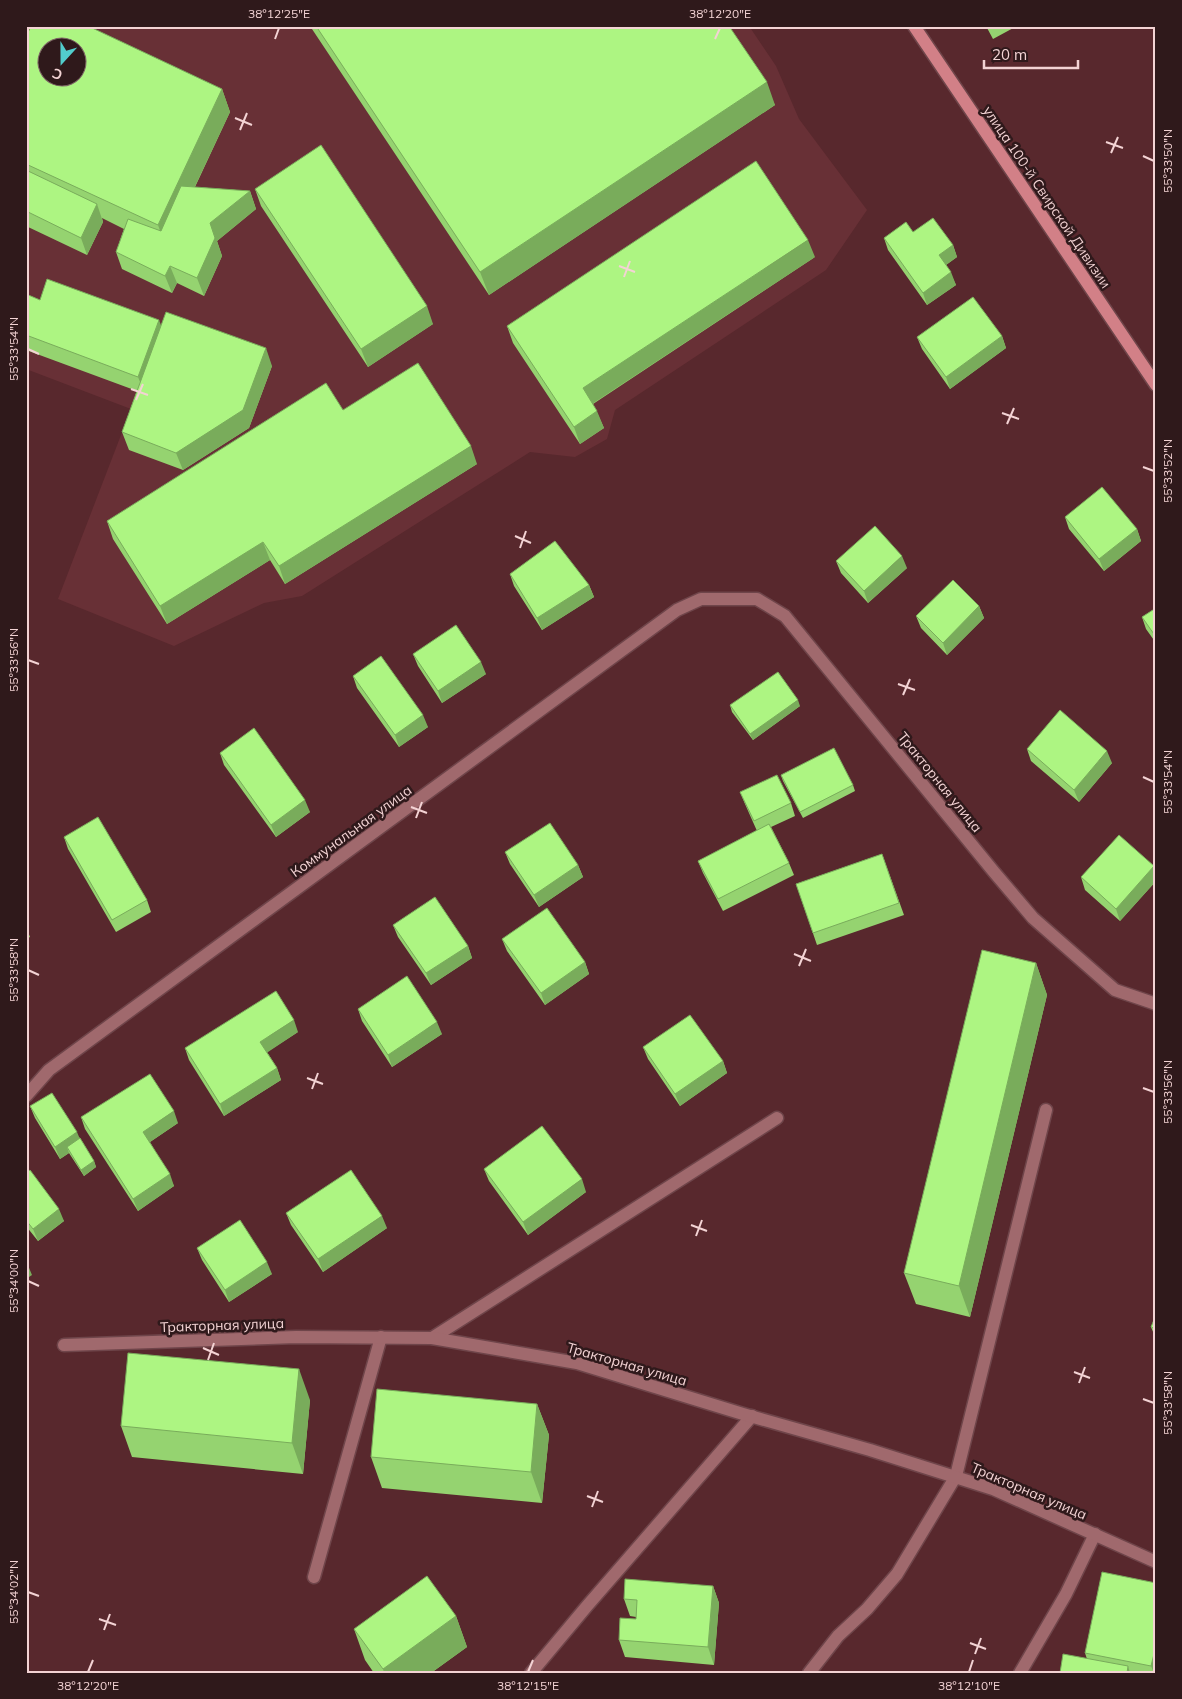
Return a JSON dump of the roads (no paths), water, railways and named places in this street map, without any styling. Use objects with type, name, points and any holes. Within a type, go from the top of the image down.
[{"type":"main road","name":"улица 100-й Свирской Дивизии","points":[[914,26],[1156,385]]},
{"type":"street","name":"Тракторная улица","points":[[701,599],[757,598],[786,616],[1033,918],[1115,990],[1156,1004]]},
{"type":"street","name":"Коммунальная улица","points":[[26,1096],[49,1070],[677,610],[701,599]]},
{"type":"street","points":[[808,1673],[838,1636],[867,1609],[897,1574],[956,1476],[1046,1110]]},
{"type":"street","points":[[432,1338],[777,1118]]},
{"type":"street","name":"Тракторная улица","points":[[64,1345],[296,1337],[432,1338],[577,1363],[993,1488],[1156,1562]]},
{"type":"street","points":[[314,1577],[381,1337]]},
{"type":"street","points":[[531,1673],[752,1416]]},
{"type":"street","points":[[1020,1673],[1066,1594],[1095,1534]]}]
